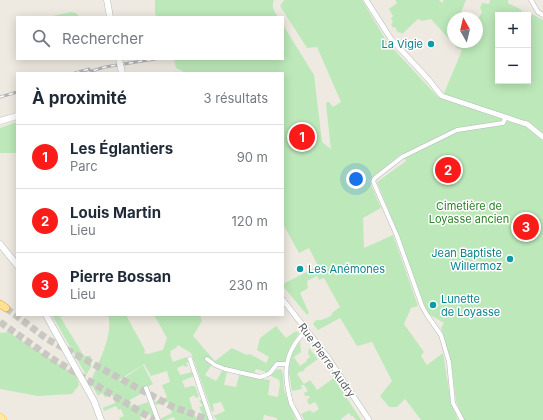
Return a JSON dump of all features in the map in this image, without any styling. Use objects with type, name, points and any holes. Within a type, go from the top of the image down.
[{"type":"main road","points":[[108,0],[110,16]]},
{"type":"main road","points":[[119,60],[122,72]]},
{"type":"main road","points":[[0,121],[16,116]]},
{"type":"main road","points":[[0,244],[16,263]]},
{"type":"main road","points":[[47,316],[94,401],[101,420]]},
{"type":"main road","points":[[0,417],[3,420]]},
{"type":"street","points":[[366,0],[391,39],[442,96],[526,124],[543,137]]},
{"type":"street","points":[[531,0],[538,12],[543,15]]},
{"type":"street","points":[[462,420],[453,403],[449,362],[441,335],[422,306],[397,236],[373,181],[402,157],[457,130],[502,123],[506,117]]},
{"type":"street","name":"Rue Pierre Audry","points":[[284,301],[326,355],[369,420]]},
{"type":"street","points":[[300,420],[291,402],[286,383],[286,364],[290,352],[298,338],[307,330]]},
{"type":"street","points":[[190,359],[211,420]]},
{"type":"street","points":[[207,359],[215,365],[225,369],[260,377],[270,373],[277,364],[286,364]]},
{"type":"street","points":[[146,388],[158,420]]},
{"type":"green space","points":[[155,0],[274,0],[273,7],[277,16],[156,16]]},
{"type":"green space","name":"Cimetière de Loyasse ancien","points":[[284,0],[362,0],[387,42],[437,96],[442,98],[462,50],[457,48],[483,48],[483,12],[480,8],[482,3],[489,4],[490,0],[508,0],[508,3],[520,9],[522,12],[495,12],[495,84],[531,84],[531,16],[532,14],[543,20],[543,420],[464,420],[456,401],[451,361],[441,328],[444,323],[427,313],[399,236],[377,182],[406,161],[401,154],[369,180],[381,208],[363,218],[364,248],[393,235],[418,306],[411,308],[404,324],[424,352],[421,356],[427,365],[443,353],[451,402],[458,420],[421,420],[405,399],[397,407],[389,407],[380,396],[392,381],[372,342],[357,346],[340,318],[318,330],[313,324],[316,320],[322,320],[332,315],[332,313],[340,307],[324,278],[319,280],[317,276],[307,281],[308,288],[300,293],[309,313],[307,315],[284,287],[284,283],[318,266],[309,248],[299,253],[284,226],[284,72],[184,72],[176,68],[174,60],[284,60],[284,27],[314,75],[322,142],[331,149],[326,104],[329,102],[333,107],[341,102],[317,47],[307,48],[280,6]]},
{"type":"green space","points":[[395,0],[439,0],[442,3],[444,0],[466,0],[461,12],[447,12],[447,37],[431,19],[422,21],[418,19],[402,34],[400,32],[398,33],[396,28],[393,28],[391,24],[393,22],[391,19],[393,16],[389,9],[397,3]]},
{"type":"green space","points":[[71,12],[76,13],[78,16],[53,16]]},
{"type":"green space","points":[[16,122],[16,153],[0,153],[0,128]]},
{"type":"green space","points":[[53,316],[60,316],[84,356],[91,356],[91,367],[86,375]]},
{"type":"green space","points":[[108,316],[127,316],[145,350],[144,353],[148,354],[163,350],[167,338],[155,316],[200,316],[202,321],[193,336],[215,361],[232,348],[247,355],[250,354],[266,363],[269,357],[257,350],[260,338],[276,326],[286,338],[296,331],[299,333],[290,347],[285,362],[275,364],[269,372],[256,369],[254,374],[227,368],[213,363],[205,375],[216,381],[222,371],[227,372],[224,385],[236,387],[239,375],[270,380],[268,395],[278,397],[280,384],[279,380],[271,376],[276,370],[281,369],[283,374],[284,390],[296,420],[277,420],[277,418],[264,415],[263,420],[217,420],[213,415],[225,411],[221,402],[213,404],[214,411],[212,412],[191,353],[178,345],[170,351],[170,354],[173,362],[186,357],[189,362],[186,363],[188,366],[185,367],[184,365],[177,368],[180,375],[192,372],[194,376],[182,381],[185,388],[195,386],[199,397],[196,398],[194,395],[189,398],[196,418],[203,416],[199,407],[203,406],[199,401],[202,399],[209,419],[175,420],[174,417],[161,420],[160,419],[172,413],[168,402],[156,405],[154,402],[167,397],[162,385],[170,382],[167,371],[151,376],[144,364],[119,380],[120,381],[143,365],[153,384],[140,391],[141,394],[125,404],[126,407],[135,404],[136,406],[148,402],[154,415],[151,417],[148,412],[140,415],[141,420],[120,420],[119,418],[124,416],[121,409],[118,410],[116,406],[104,411],[103,408],[115,403],[112,395],[105,397],[102,393],[98,396],[91,381],[107,339],[109,323]]},
{"type":"green space","points":[[0,332],[8,332],[76,375],[79,385],[72,394],[38,396],[0,389]]},
{"type":"green space","points":[[300,341],[301,352],[294,357],[300,366],[310,357],[308,353],[309,348],[318,359],[304,369],[305,370],[297,374],[304,384],[310,380],[317,390],[334,378],[361,420],[356,420],[349,413],[341,420],[304,420],[301,414],[310,410],[313,413],[319,409],[315,402],[309,405],[307,400],[310,397],[305,396],[304,393],[308,391],[304,385],[301,385],[302,389],[292,391],[288,367],[293,352]]},
{"type":"tunnel","points":[[6,308],[16,316]]},
{"type":"tunnel","points":[[17,316],[47,339],[171,406],[209,420]]},
{"type":"tunnel","points":[[0,322],[51,358],[154,420]]},
{"type":"railway","points":[[88,72],[105,67],[149,60]]},
{"type":"railway","points":[[78,72],[89,69]]},
{"type":"railway","points":[[0,97],[16,92]]},
{"type":"place","name":"La Vigie","points":[[431,44]]},
{"type":"place","name":"Les Églantiers","points":[[302,137]]},
{"type":"place","name":"Louis Martin","points":[[448,170]]},
{"type":"place","name":"Pierre Bossan","points":[[526,227]]},
{"type":"place","name":"Jean Baptiste Willermoz","points":[[510,259]]},
{"type":"place","name":"Les Anémones","points":[[300,269]]},
{"type":"place","name":"Lunette de Loyasse","points":[[433,305]]}]
